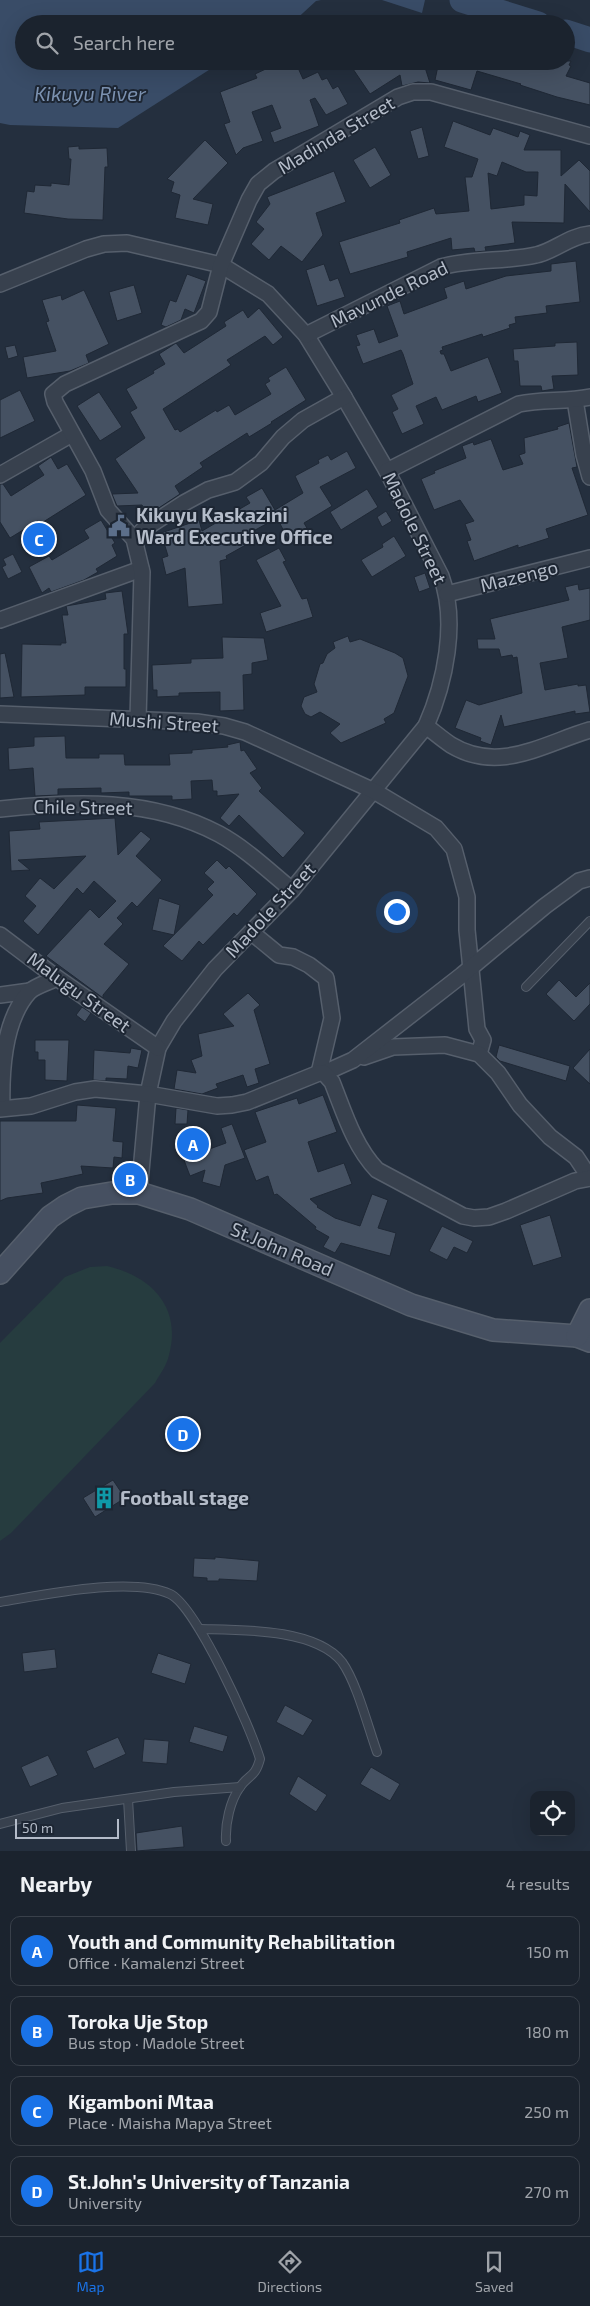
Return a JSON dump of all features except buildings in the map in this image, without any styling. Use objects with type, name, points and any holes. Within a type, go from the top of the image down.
[{"type":"street","name":"Madinda Street","points":[[72,434],[55,402],[53,394],[58,388],[201,321],[209,312],[221,265],[258,184],[274,171],[398,97],[413,92],[431,92],[590,136]]},
{"type":"street","name":"Mavunde Road","points":[[306,335],[441,267],[460,262],[538,255],[559,244],[590,234]]},
{"type":"street","name":"Madole Street","points":[[0,284],[86,249],[104,244],[127,243],[149,246],[221,265],[268,294],[306,335],[344,397],[387,471],[441,576],[447,594],[447,635],[442,675],[433,709],[426,726],[292,890],[193,995],[174,1021],[158,1048],[148,1094],[139,1193]]},
{"type":"street","points":[[134,539],[144,529],[184,503],[208,490],[235,482],[261,463],[283,437],[303,420],[344,397]]},
{"type":"street","points":[[387,471],[519,404],[540,400],[582,399],[584,455],[590,476]]},
{"type":"street","points":[[0,475],[72,434],[93,471],[108,510],[134,539],[141,569],[138,719]]},
{"type":"street","name":"Mazengo","points":[[447,594],[590,558]]},
{"type":"street","points":[[0,620],[141,569]]},
{"type":"street","name":"Mushi Street","points":[[0,714],[197,722],[224,726],[245,732],[374,791],[436,828],[454,849],[467,897],[467,930],[477,1029],[483,1040],[479,1054]]},
{"type":"street","points":[[426,726],[452,746],[487,758],[508,758],[590,730]]},
{"type":"street","name":"Chile Street","points":[[0,809],[92,803],[140,807],[184,818],[221,835],[292,890]]},
{"type":"street","points":[[353,1060],[472,967],[546,906],[579,881],[590,878]]},
{"type":"street","points":[[251,932],[279,955],[293,957],[309,965],[326,978],[332,1018],[322,1073]]},
{"type":"street","name":"Malugu Street","points":[[0,935],[57,978],[158,1048]]},
{"type":"street","points":[[0,995],[30,991],[57,978]]},
{"type":"street","points":[[30,991],[18,1010],[7,1041],[1,1085],[1,1109],[31,1106],[75,1092],[95,1089],[148,1094],[217,1106],[232,1105],[247,1102],[353,1060],[393,1047],[445,1045],[479,1054],[544,1131],[576,1157],[590,1178],[575,1181],[489,1217],[463,1216],[388,1178],[372,1164],[360,1148],[332,1082],[322,1073]]},
{"type":"street","name":"St.John Road","points":[[0,1273],[50,1217],[66,1206],[82,1198],[112,1192],[139,1193],[190,1209],[411,1305],[492,1330],[584,1339]]},
{"type":"street","points":[[584,1339],[590,1310]]},
{"type":"lane","points":[[526,986],[590,921]]},
{"type":"lane","points":[[0,1602],[117,1586],[148,1588],[170,1594],[181,1602],[200,1629],[214,1655],[260,1759],[256,1772],[240,1787],[227,1818],[226,1841]]},
{"type":"lane","points":[[200,1629],[251,1630],[298,1638],[326,1648],[342,1662],[359,1698],[377,1752]]},
{"type":"lane","points":[[0,1824],[62,1808],[174,1792],[240,1787]]},
{"type":"lane","points":[[128,1799],[131,1851]]},
{"type":"green space","points":[[107,1266],[137,1277],[159,1296],[167,1308],[171,1322],[172,1338],[167,1362],[155,1383],[11,1533],[0,1541],[0,1343],[65,1277],[90,1267]]},
{"type":"water","name":"Kikuyu River","points":[[0,0],[321,0],[316,1],[301,15],[15,15],[15,70],[209,70],[118,128],[10,125],[0,123]]},
{"type":"water","points":[[382,0],[425,0],[422,13]]},
{"type":"waterway","points":[[462,0],[510,15]]},
{"type":"waterway","points":[[575,35],[590,40]]},
{"type":"place","name":"Kikuyu Kaskazini Ward Executive Office","points":[[119,526]]},
{"type":"place","name":"Kigamboni Mtaa","points":[[39,539]]},
{"type":"place","name":"Youth and Community Rehabilitation","points":[[193,1144]]},
{"type":"place","name":"Toroka Uje Stop","points":[[130,1179]]},
{"type":"place","name":"St.John's University of Tanzania","points":[[183,1434]]},
{"type":"place","name":"Football stage","points":[[104,1498]]}]
